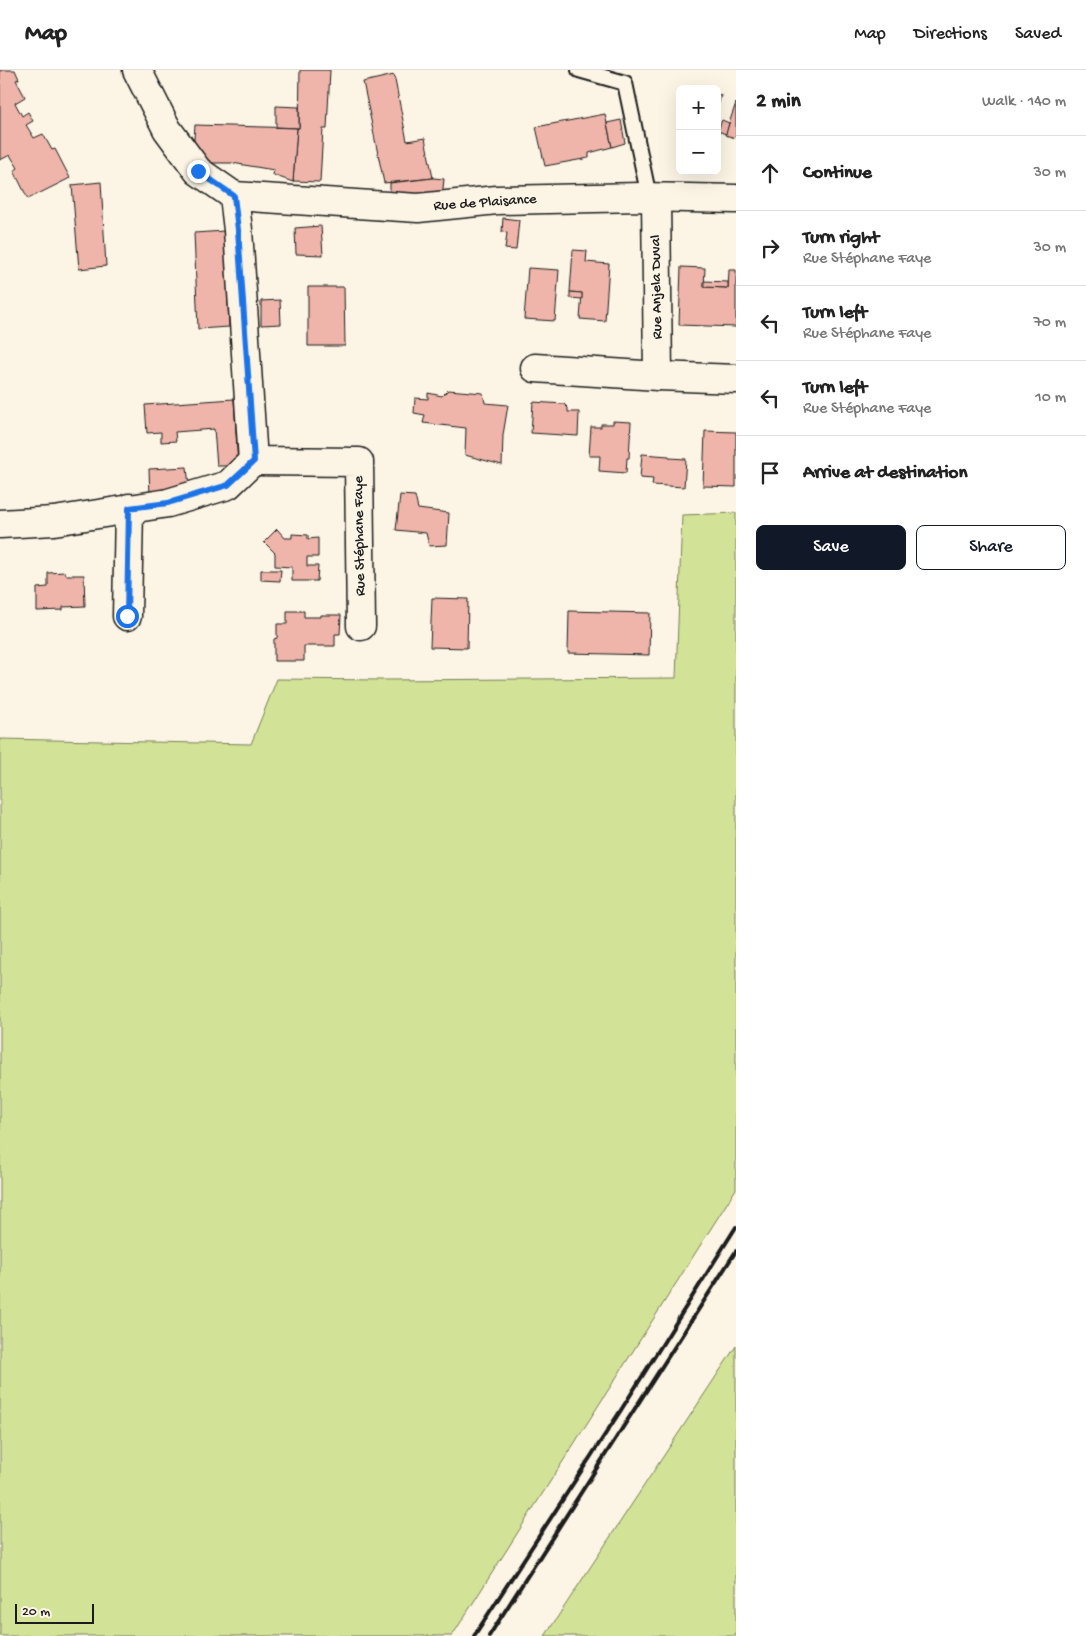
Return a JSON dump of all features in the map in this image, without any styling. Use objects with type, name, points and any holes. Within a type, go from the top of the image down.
[{"type":"street","points":[[0,524],[54,520],[168,503],[228,485],[254,461],[234,196],[198,171],[167,129],[136,70]]},
{"type":"street","name":"Rue de Plaisance","points":[[234,196],[418,208],[497,200],[652,197],[736,199]]},
{"type":"street","name":"Rue Anjela Duval","points":[[652,197],[658,376]]},
{"type":"street","points":[[535,368],[736,379]]},
{"type":"street","name":"Rue Stéphane Faye","points":[[254,461],[359,462],[361,626]]},
{"type":"street","points":[[127,616],[129,508]]},
{"type":"lane","points":[[579,70],[625,84],[652,197]]},
{"type":"green space","points":[[736,513],[736,1189],[452,1636],[0,1636],[0,739],[251,744],[277,679],[676,678],[682,515]]},
{"type":"green space","points":[[736,1346],[736,1636],[545,1636]]},
{"type":"building","points":[[0,70],[15,70],[19,79],[16,80],[25,97],[15,103],[22,116],[28,112],[33,121],[26,125],[34,138],[43,134],[52,150],[55,149],[70,178],[28,199],[14,171],[18,168],[10,155],[0,160]]},
{"type":"building","points":[[300,70],[330,70],[327,129],[323,129],[320,182],[293,181],[297,128],[299,128]]},
{"type":"building","points":[[394,75],[407,141],[425,138],[433,178],[384,183],[363,82]]},
{"type":"building","points":[[736,103],[736,138],[725,135]]},
{"type":"building","points":[[276,106],[299,107],[299,128],[276,127]]},
{"type":"building","points":[[605,114],[612,147],[589,153],[589,158],[545,166],[536,127]]},
{"type":"building","points":[[621,120],[625,143],[612,147],[607,123]]},
{"type":"building","points":[[722,120],[729,123],[726,134],[721,132]]},
{"type":"building","points":[[195,125],[297,128],[293,182],[273,175],[274,170],[232,163],[211,163],[193,153]]},
{"type":"building","points":[[433,178],[444,179],[442,198],[390,194],[390,183]]},
{"type":"building","points":[[101,182],[106,266],[79,269],[72,185]]},
{"type":"building","points":[[503,218],[519,220],[516,250],[505,249],[507,233],[502,232]]},
{"type":"building","points":[[321,226],[323,255],[296,254],[295,228]]},
{"type":"building","points":[[225,231],[229,327],[198,329],[194,233]]},
{"type":"building","points":[[573,250],[587,251],[586,262],[609,264],[605,321],[580,319],[582,293],[570,292]]},
{"type":"building","points":[[681,267],[705,268],[704,287],[728,288],[729,270],[736,270],[736,327],[679,325]]},
{"type":"building","points":[[528,268],[559,270],[555,321],[524,319]]},
{"type":"building","points":[[704,281],[728,282],[728,288],[704,287]]},
{"type":"building","points":[[308,287],[344,287],[345,346],[308,346]]},
{"type":"building","points":[[570,292],[582,293],[582,299],[570,298]]},
{"type":"building","points":[[280,300],[281,324],[261,325],[261,301]]},
{"type":"building","points":[[448,390],[483,393],[485,403],[508,405],[503,435],[502,465],[465,455],[466,428],[423,423],[425,415],[414,413],[415,398],[428,399],[428,393],[442,396]]},
{"type":"building","points":[[234,399],[238,466],[217,466],[214,429],[175,432],[176,441],[161,442],[161,432],[147,433],[145,405]]},
{"type":"building","points":[[533,402],[564,404],[568,408],[568,412],[579,412],[578,436],[531,433]]},
{"type":"building","points":[[613,421],[631,422],[629,458],[627,458],[626,473],[599,471],[600,456],[589,456],[591,427],[601,427],[601,424],[613,424]]},
{"type":"building","points":[[705,431],[736,432],[736,487],[703,486]]},
{"type":"building","points":[[642,454],[686,459],[684,487],[652,485],[653,479],[640,478]]},
{"type":"building","points":[[187,467],[189,486],[150,495],[149,469]]},
{"type":"building","points":[[400,495],[415,496],[418,509],[449,513],[447,545],[429,546],[426,533],[396,530]]},
{"type":"building","points":[[277,529],[285,538],[292,538],[292,534],[308,535],[308,539],[318,538],[318,557],[307,557],[307,566],[318,566],[317,581],[292,581],[292,567],[275,566],[275,553],[264,542]]},
{"type":"building","points":[[261,570],[281,570],[280,581],[261,580]]},
{"type":"building","points":[[65,572],[66,575],[84,575],[85,606],[63,607],[63,610],[37,611],[37,588],[48,587],[48,573]]},
{"type":"building","points":[[432,598],[468,599],[467,648],[430,647]]},
{"type":"building","points":[[287,611],[304,611],[304,617],[341,615],[340,634],[335,634],[335,646],[304,646],[304,661],[274,661],[274,639],[277,638],[277,624],[287,624]]},
{"type":"building","points":[[569,611],[650,613],[649,655],[568,653]]},
{"type":"railway","points":[[474,1636],[621,1410],[736,1227]]},
{"type":"railway","points":[[489,1636],[736,1251]]},
{"type":"route","points":[[127,616],[129,508],[168,503],[228,485],[254,461],[234,196],[198,171]]}]
